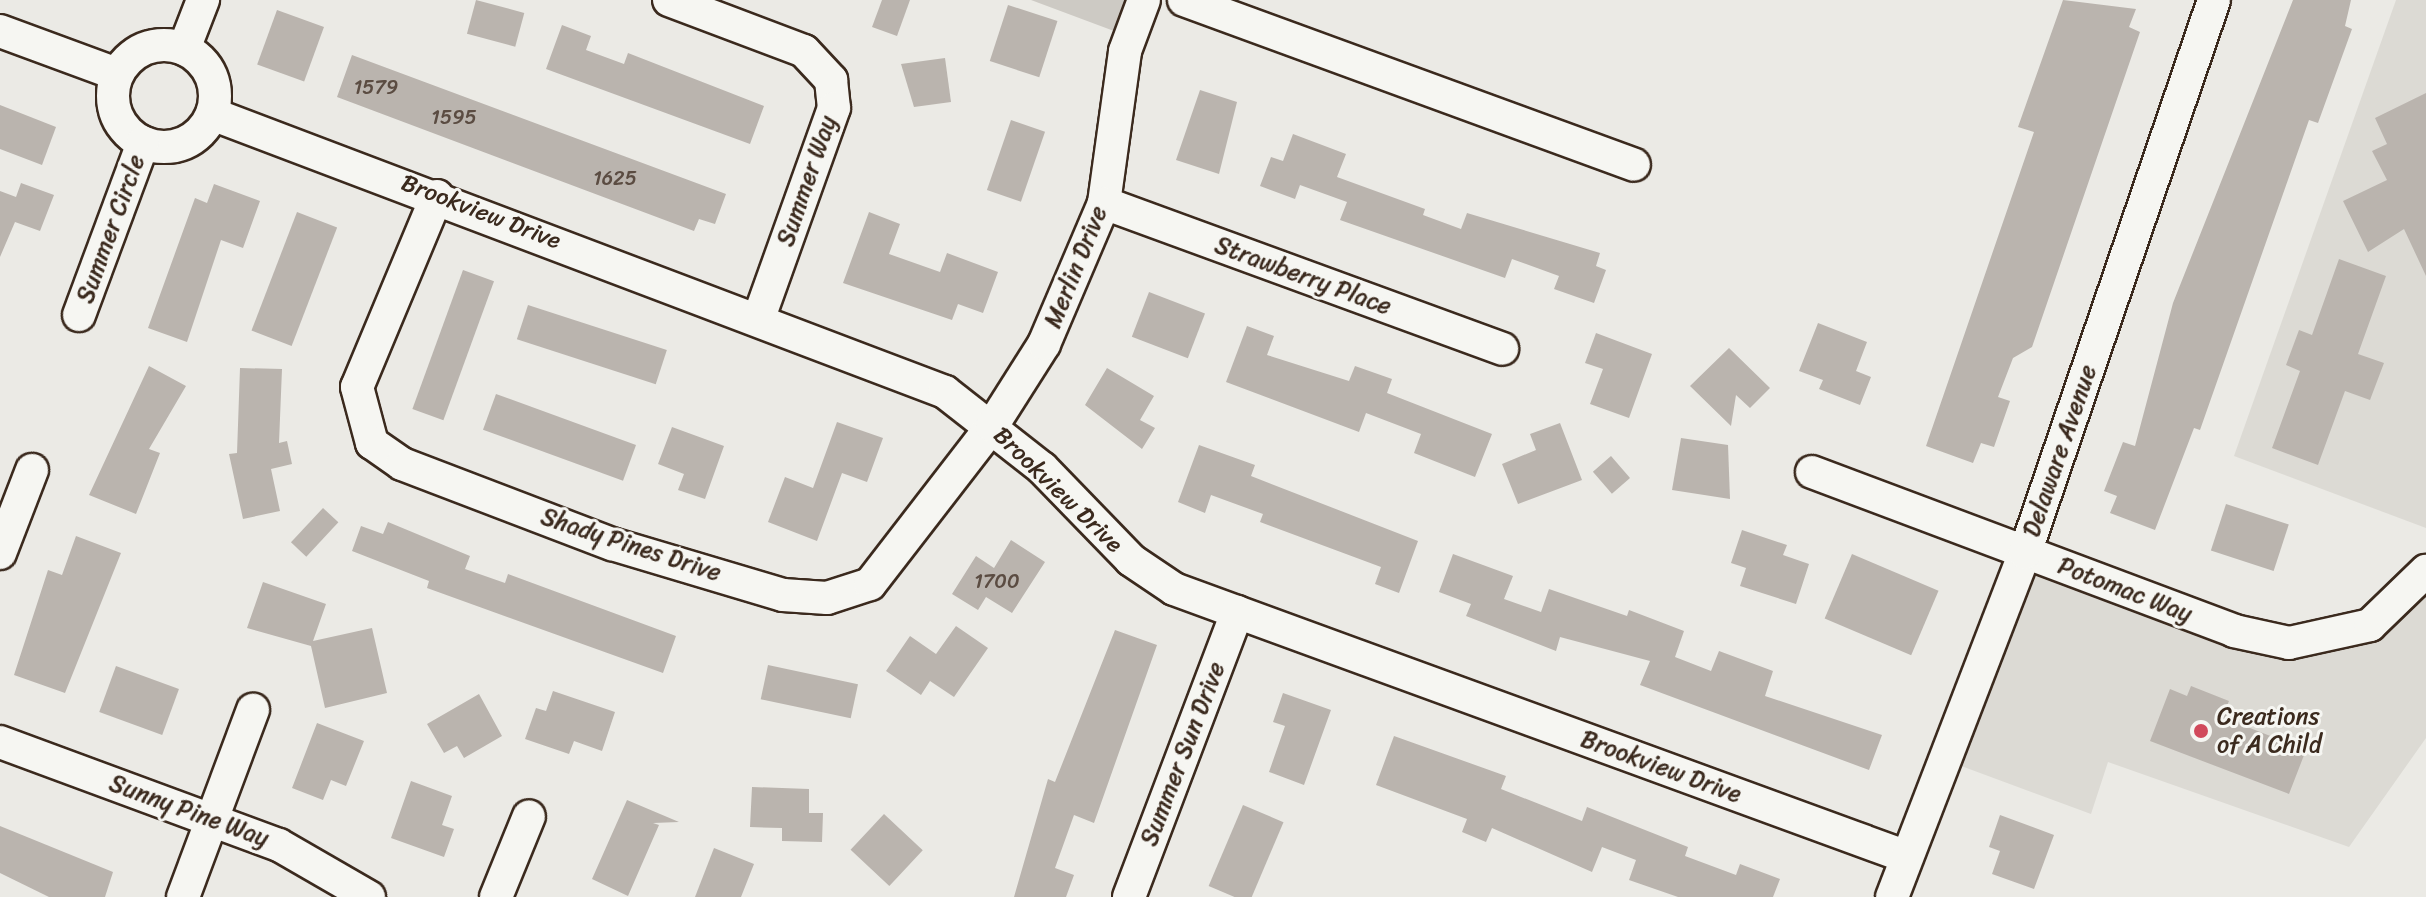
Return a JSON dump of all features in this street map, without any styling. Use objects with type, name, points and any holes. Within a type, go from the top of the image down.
[{"type":"street","points":[[184,49],[203,0]]},
{"type":"street","name":"Summer Way","points":[[669,0],[804,51],[831,80],[834,108],[759,317]]},
{"type":"street","name":"Merlin Drive","points":[[992,426],[1044,344],[1104,203],[1125,51],[1144,0]]},
{"type":"street","points":[[1184,0],[1634,165]]},
{"type":"street","name":"Delaware Avenue","points":[[1892,897],[2025,553],[2214,0]]},
{"type":"street","points":[[0,31],[117,74]]},
{"type":"street","points":[[184,49],[208,69],[212,114],[176,146],[143,143],[119,121],[117,74],[138,51],[184,49]]},
{"type":"street","name":"Brookview Drive","points":[[212,114],[759,317],[945,392],[992,426],[1131,560],[1174,589],[1907,857]]},
{"type":"street","name":"Summer Circle","points":[[79,315],[143,143]]},
{"type":"street","name":"Shady Pines Drive","points":[[437,196],[357,387],[372,443],[402,464],[612,544],[783,595],[827,598],[870,584],[992,426]]},
{"type":"street","name":"Strawberry Place","points":[[1104,203],[1502,349]]},
{"type":"street","points":[[0,553],[32,470]]},
{"type":"street","name":"Potomac Way","points":[[1812,472],[2234,631],[2289,643],[2370,625],[2426,571]]},
{"type":"street","name":"Summer Sun Drive","points":[[1129,897],[1237,612]]},
{"type":"street","points":[[183,897],[253,710]]},
{"type":"street","name":"Sunny Pine Way","points":[[0,742],[213,818],[279,845],[369,897]]},
{"type":"street","points":[[496,897],[529,816]]},
{"type":"shaded area","points":[[1031,0],[1145,0],[1130,37]]},
{"type":"shaded area","points":[[2396,0],[2426,0],[2426,528],[2234,456]]},
{"type":"shaded area","points":[[2025,553],[2234,631],[2326,639],[2426,571],[2426,738],[2349,847],[2108,762],[2091,814],[1945,760]]},
{"type":"building","points":[[476,0],[524,13],[515,47],[467,34]]},
{"type":"building","points":[[882,0],[910,0],[897,36],[872,27]]},
{"type":"building","points":[[2063,0],[2136,9],[2129,27],[2140,32],[2032,347],[2013,358],[1998,397],[2010,401],[1994,447],[1981,443],[1973,463],[1926,446],[2034,132],[2018,127]]},
{"type":"building","points":[[2293,0],[2351,0],[2345,26],[2352,29],[2318,123],[2309,120],[2200,430],[2194,428],[2155,530],[2110,513],[2117,496],[2104,491],[2123,442],[2135,446],[2173,303]]},
{"type":"building","points":[[1008,5],[1057,21],[1039,77],[990,61]]},
{"type":"building","points":[[277,10],[324,27],[304,82],[257,65]]},
{"type":"building","points":[[562,25],[591,36],[586,50],[624,64],[628,53],[764,106],[750,144],[546,69]]},
{"type":"building","points":[[352,55],[726,194],[715,224],[699,219],[694,231],[337,97]]},
{"type":"building","points":[[945,58],[951,102],[914,107],[901,64]]},
{"type":"building","points":[[1200,90],[1237,102],[1219,174],[1176,160]]},
{"type":"building","points":[[2426,93],[2426,276],[2404,229],[2368,252],[2343,201],[2387,180],[2372,151],[2387,144],[2375,118]]},
{"type":"building","points":[[0,105],[56,127],[42,165],[0,149]]},
{"type":"building","points":[[1011,120],[1045,132],[1021,202],[987,190]]},
{"type":"building","points":[[1293,134],[1346,154],[1337,177],[1425,209],[1423,215],[1461,229],[1467,213],[1600,253],[1596,266],[1606,270],[1594,303],[1554,289],[1559,276],[1512,259],[1505,278],[1340,220],[1347,202],[1300,185],[1295,199],[1260,186],[1271,157],[1283,161]]},
{"type":"building","points":[[21,183],[54,195],[40,231],[15,222],[0,257],[0,191],[16,197]]},
{"type":"building","points":[[214,184],[260,201],[243,248],[221,240],[187,342],[148,328],[195,198],[207,203]]},
{"type":"building","points":[[297,212],[337,227],[292,346],[251,331]]},
{"type":"building","points":[[869,212],[900,224],[889,254],[940,272],[947,253],[998,272],[983,313],[958,304],[952,320],[843,283]]},
{"type":"building","points":[[2339,259],[2386,276],[2358,354],[2384,363],[2370,400],[2345,391],[2318,465],[2272,448],[2300,371],[2286,365],[2299,330],[2312,335]]},
{"type":"building","points":[[463,270],[494,281],[443,420],[412,409]]},
{"type":"building","points":[[1149,292],[1205,314],[1188,358],[1132,337]]},
{"type":"building","points":[[528,305],[667,350],[656,384],[517,339]]},
{"type":"building","points":[[1818,323],[1867,342],[1856,371],[1871,377],[1860,405],[1819,389],[1823,380],[1799,371]]},
{"type":"building","points":[[1247,326],[1274,336],[1267,355],[1349,381],[1355,366],[1392,379],[1387,393],[1492,434],[1475,477],[1414,453],[1421,434],[1366,413],[1359,432],[1226,382]]},
{"type":"building","points":[[1596,333],[1652,354],[1629,418],[1590,404],[1603,369],[1585,363]]},
{"type":"building","points":[[1729,348],[1770,388],[1750,408],[1736,395],[1731,426],[1690,386]]},
{"type":"building","points":[[149,366],[186,386],[149,449],[160,453],[136,514],[89,495]]},
{"type":"building","points":[[240,368],[282,369],[279,443],[287,441],[292,464],[271,469],[280,511],[243,519],[229,454],[237,453]]},
{"type":"building","points":[[1107,368],[1154,396],[1140,420],[1155,428],[1142,449],[1085,405]]},
{"type":"building","points":[[496,394],[636,445],[623,481],[483,430]]},
{"type":"building","points":[[837,422],[883,438],[867,482],[842,473],[817,541],[768,522],[785,477],[813,488]]},
{"type":"building","points":[[1560,423],[1582,480],[1518,504],[1502,464],[1536,450],[1530,434]]},
{"type":"building","points":[[672,427],[724,446],[705,499],[678,490],[684,474],[658,464]]},
{"type":"building","points":[[1681,438],[1728,445],[1730,499],[1672,490]]},
{"type":"building","points":[[1199,445],[1255,465],[1251,476],[1418,541],[1399,593],[1375,584],[1381,567],[1260,522],[1263,514],[1211,495],[1205,513],[1178,502]]},
{"type":"building","points":[[1611,456],[1630,478],[1612,494],[1593,472]]},
{"type":"building","points":[[2226,504],[2289,524],[2274,571],[2211,551]]},
{"type":"building","points":[[323,508],[338,522],[306,557],[291,542]]},
{"type":"building","points":[[388,522],[470,556],[465,569],[505,583],[508,574],[676,636],[663,673],[427,588],[429,581],[352,551],[361,526],[383,534]]},
{"type":"building","points":[[1742,530],[1787,545],[1783,555],[1809,564],[1796,604],[1740,586],[1746,568],[1731,563]]},
{"type":"building","points":[[76,536],[121,553],[65,693],[14,675],[48,570],[62,575]]},
{"type":"building","points":[[1011,540],[1045,562],[1012,613],[986,597],[978,610],[952,594],[976,556],[994,568]]},
{"type":"building","points":[[1453,554],[1513,576],[1504,599],[1541,612],[1549,589],[1627,616],[1629,610],[1684,631],[1675,657],[1711,671],[1719,651],[1773,671],[1765,696],[1882,735],[1869,770],[1640,685],[1650,661],[1560,637],[1556,651],[1466,616],[1471,604],[1439,592]]},
{"type":"building","points":[[1852,554],[1939,591],[1911,655],[1825,618]]},
{"type":"building","points":[[263,582],[326,604],[313,641],[372,628],[387,693],[325,708],[311,646],[247,628]]},
{"type":"building","points":[[956,626],[988,648],[954,697],[930,681],[921,695],[886,671],[910,636],[936,654]]},
{"type":"building","points":[[1115,630],[1157,645],[1094,823],[1074,815],[1055,868],[1074,875],[1066,897],[1014,897],[1048,779],[1055,782]]},
{"type":"building","points":[[768,665],[858,684],[851,718],[761,699]]},
{"type":"building","points":[[116,666],[179,689],[162,735],[99,712]]},
{"type":"building","points":[[2191,686],[2229,701],[2225,710],[2247,719],[2245,726],[2306,750],[2289,794],[2150,741],[2170,689],[2187,696]]},
{"type":"building","points":[[553,691],[615,712],[602,751],[574,741],[569,754],[525,739],[536,708],[546,711]]},
{"type":"building","points":[[1283,693],[1331,710],[1304,785],[1269,772],[1285,726],[1273,722]]},
{"type":"building","points":[[479,694],[502,736],[464,758],[457,746],[444,753],[427,724]]},
{"type":"building","points":[[317,723],[364,741],[346,786],[331,780],[323,800],[292,788]]},
{"type":"building","points":[[1394,736],[1506,776],[1501,789],[1582,821],[1587,807],[1688,847],[1685,856],[1736,875],[1740,864],[1780,879],[1773,897],[1678,897],[1629,880],[1636,860],[1602,847],[1592,872],[1492,828],[1486,842],[1462,832],[1467,819],[1376,785]]},
{"type":"building","points":[[411,781],[452,796],[442,825],[454,829],[444,857],[391,838]]},
{"type":"building","points":[[752,787],[809,789],[809,813],[823,813],[822,842],[782,841],[782,828],[750,827]]},
{"type":"building","points":[[627,800],[679,822],[653,823],[659,825],[628,896],[592,879]]},
{"type":"building","points":[[1243,805],[1284,822],[1252,897],[1235,897],[1209,886]]},
{"type":"building","points":[[884,814],[923,850],[889,886],[851,850]]},
{"type":"building","points":[[2000,815],[2054,835],[2034,889],[1992,874],[2000,851],[1989,847]]},
{"type":"building","points":[[0,826],[113,872],[105,897],[49,897],[0,873]]},
{"type":"building","points":[[714,848],[754,864],[741,897],[695,897]]},
{"type":"place","name":"Creations of A Child","points":[[2201,731]]}]
